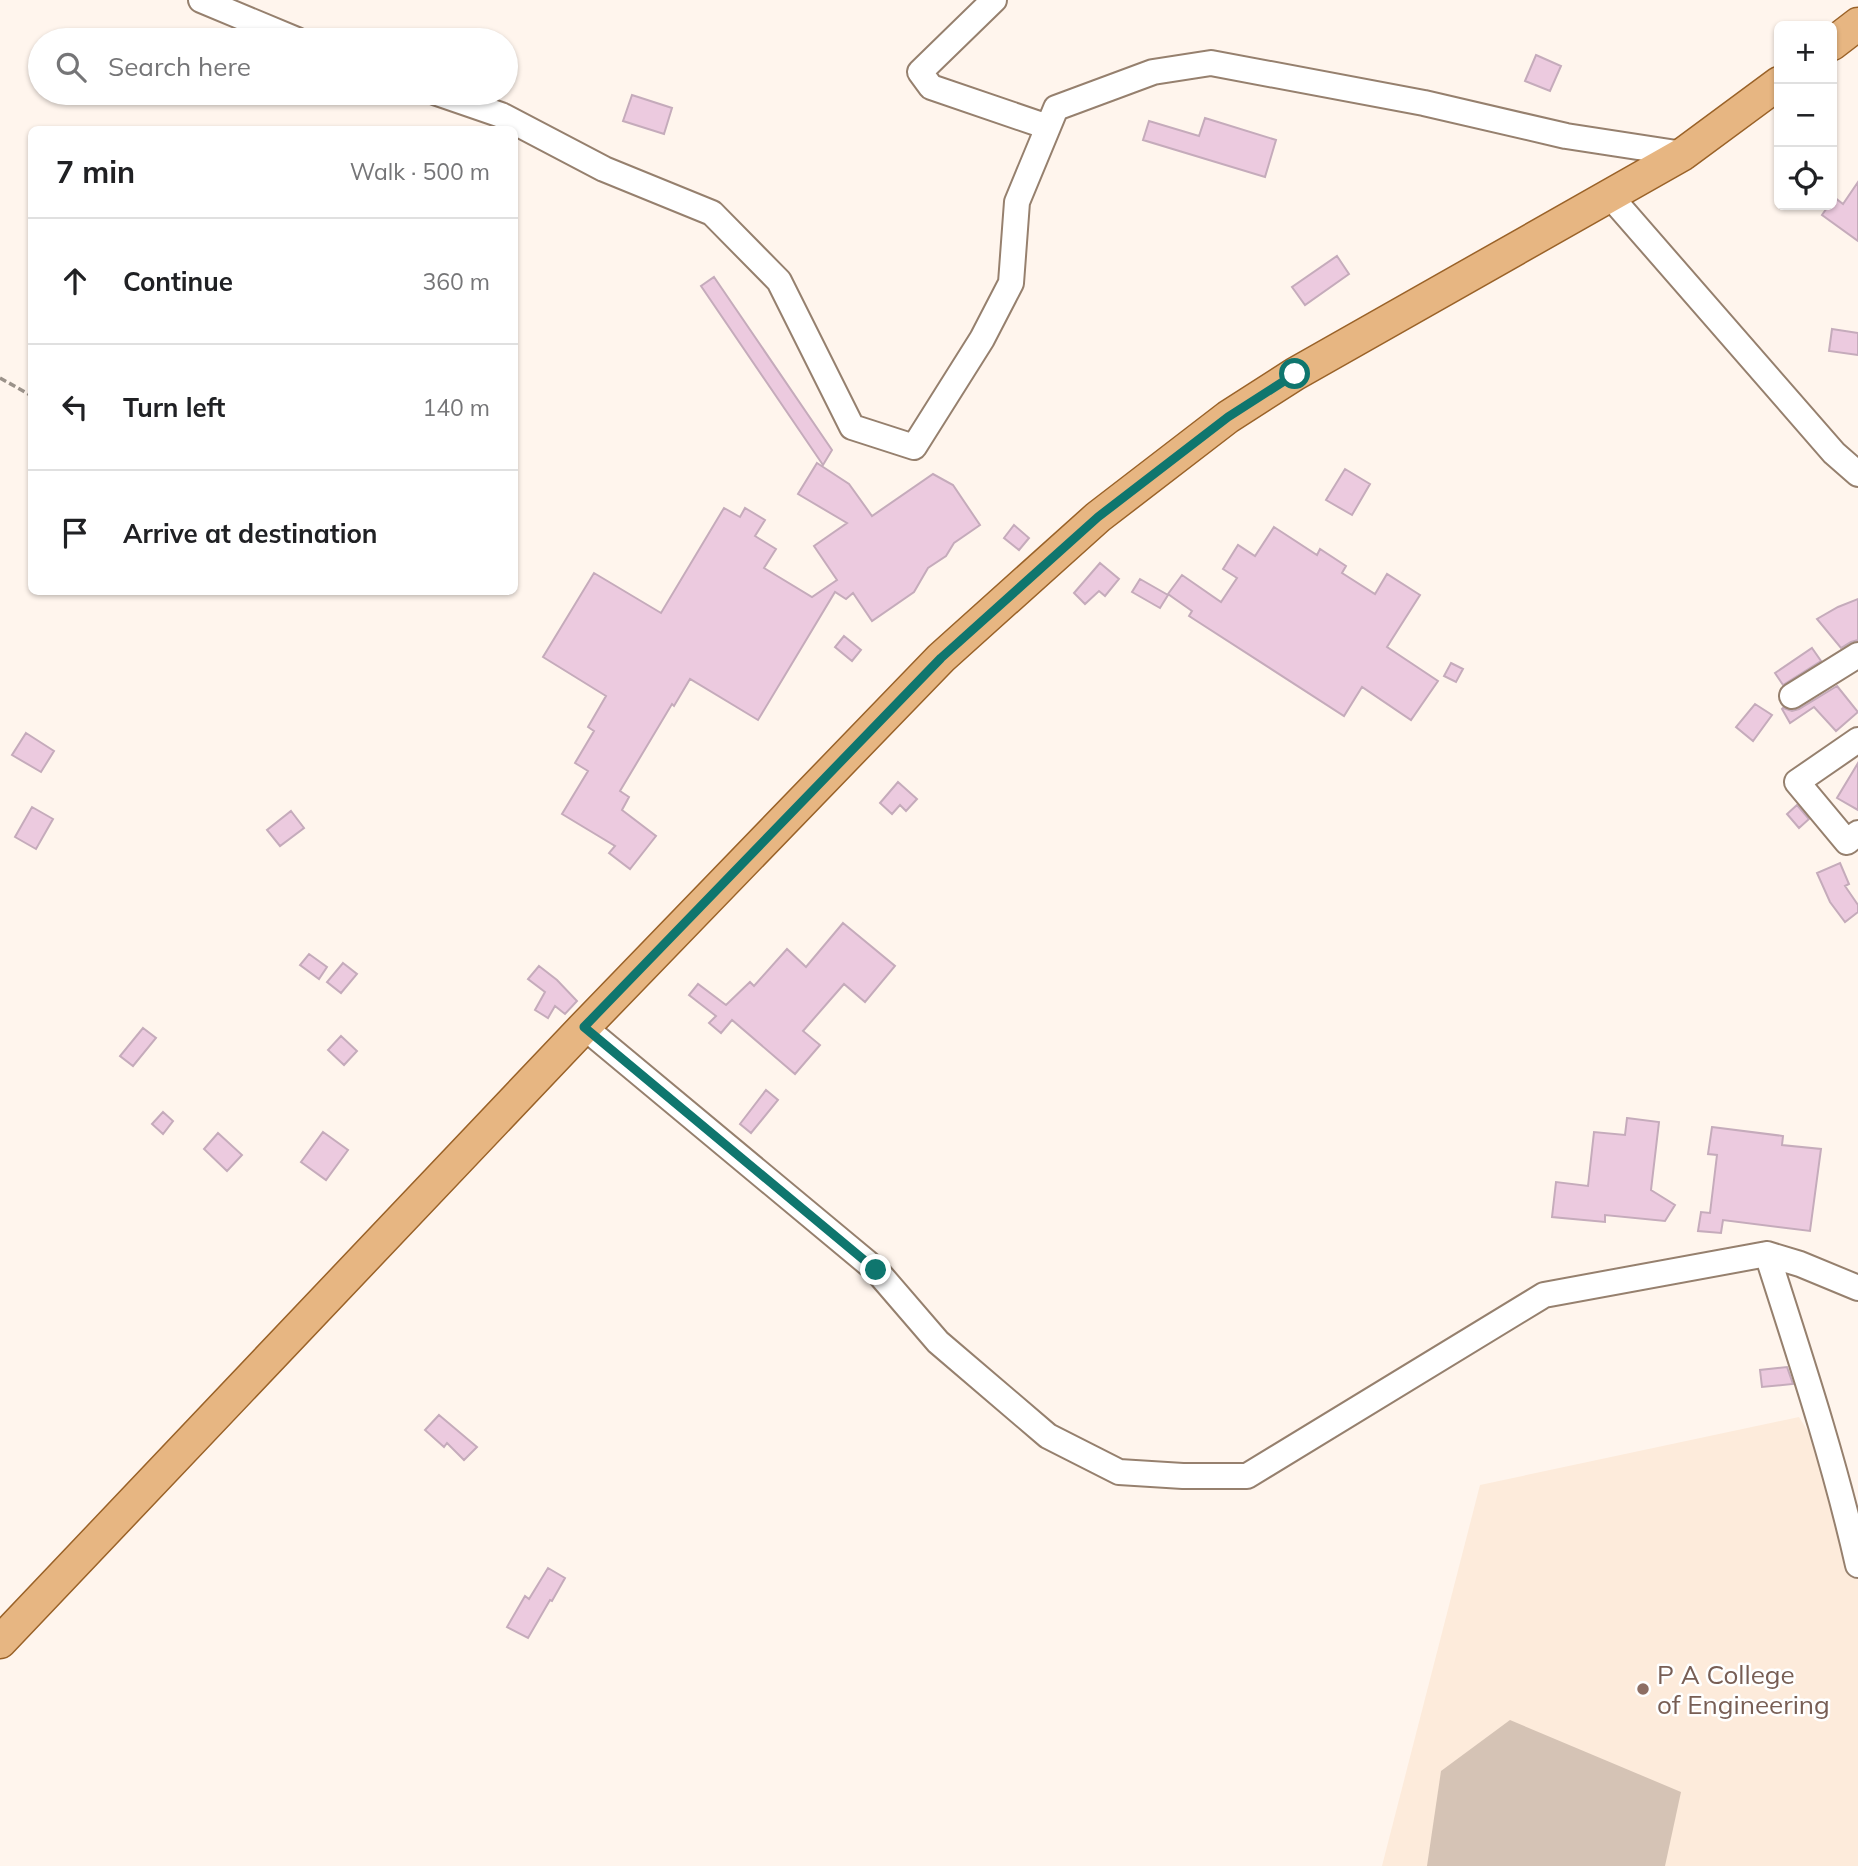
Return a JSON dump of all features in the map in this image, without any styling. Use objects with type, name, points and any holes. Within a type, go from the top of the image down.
[{"type":"main road","points":[[1837,40],[1858,24]]},
{"type":"main road","points":[[0,1643],[584,1027],[941,658],[1098,517],[1228,417],[1295,374],[1684,154],[1778,84]]},
{"type":"street","points":[[201,0],[268,28]]},
{"type":"street","points":[[994,0],[920,72],[931,87],[1048,127]]},
{"type":"street","points":[[472,105],[501,115],[604,169],[712,213],[779,281],[852,427],[914,447],[982,338],[1011,282],[1017,202],[1056,108],[1153,72],[1211,63],[1424,103],[1566,136],[1684,154]]},
{"type":"street","points":[[1610,196],[1834,453],[1858,474]]},
{"type":"street","points":[[1792,696],[1858,655]]},
{"type":"street","points":[[1858,740],[1797,782],[1847,842],[1858,833]]},
{"type":"street","points":[[584,1027],[876,1270],[938,1342],[1048,1436],[1119,1472],[1247,1476],[1544,1295],[1767,1254],[1800,1264],[1858,1288]]},
{"type":"street","points":[[1767,1254],[1824,1431],[1858,1565]]},
{"type":"path","points":[[0,378],[28,394]]},
{"type":"shaded area","name":"P A College of Engineering","points":[[1799,1417],[1858,1511],[1858,1866],[1382,1866],[1480,1485]]},
{"type":"shaded area","points":[[1510,1720],[1681,1792],[1665,1866],[1427,1866],[1441,1771]]},
{"type":"building","points":[[1536,55],[1561,66],[1550,91],[1525,81]]},
{"type":"building","points":[[632,95],[672,108],[664,134],[623,121]]},
{"type":"building","points":[[1205,118],[1276,140],[1265,177],[1143,140],[1149,121],[1199,136]]},
{"type":"building","points":[[1858,182],[1858,241],[1822,215],[1826,210],[1837,210],[1837,199],[1843,204]]},
{"type":"building","points":[[1337,256],[1349,274],[1305,305],[1292,287]]},
{"type":"building","points":[[714,277],[832,450],[823,465],[701,286]]},
{"type":"building","points":[[1832,329],[1858,333],[1858,355],[1829,351]]},
{"type":"building","points":[[817,463],[849,484],[872,516],[933,474],[953,485],[980,525],[954,543],[946,556],[928,568],[914,592],[872,621],[853,593],[846,599],[835,592],[758,720],[690,679],[620,791],[629,797],[622,810],[656,836],[630,869],[609,853],[615,846],[562,814],[588,771],[575,763],[594,731],[588,727],[606,696],[543,657],[594,573],[661,613],[724,508],[740,517],[745,508],[765,520],[755,536],[776,549],[764,568],[812,597],[837,580],[814,546],[847,523],[798,494]]},
{"type":"building","points":[[1345,469],[1370,484],[1352,515],[1326,500]]},
{"type":"building","points":[[1014,525],[1029,538],[1019,550],[1004,538]]},
{"type":"building","points":[[1274,527],[1317,555],[1320,549],[1346,566],[1342,573],[1375,594],[1387,574],[1420,595],[1387,647],[1438,681],[1411,720],[1362,687],[1344,716],[1189,616],[1192,611],[1168,594],[1182,575],[1221,602],[1237,578],[1223,569],[1238,545],[1255,556]]},
{"type":"building","points":[[1100,563],[1119,579],[1105,596],[1099,591],[1085,604],[1074,593]]},
{"type":"building","points":[[1140,579],[1168,595],[1160,608],[1132,592]]},
{"type":"building","points":[[1858,599],[1858,640],[1841,648],[1817,619]]},
{"type":"building","points":[[844,636],[861,650],[852,661],[835,647]]},
{"type":"building","points":[[1812,648],[1821,661],[1783,685],[1775,673]]},
{"type":"building","points":[[1451,663],[1463,669],[1456,682],[1444,676]]},
{"type":"building","points":[[1837,686],[1858,712],[1836,731],[1814,707],[1790,723],[1783,708],[1792,711],[1799,709]]},
{"type":"building","points":[[1755,704],[1772,715],[1753,741],[1736,727]]},
{"type":"building","points":[[26,733],[54,751],[41,772],[12,755]]},
{"type":"building","points":[[1858,763],[1858,810],[1837,798]]},
{"type":"building","points":[[898,782],[917,799],[906,811],[900,805],[892,814],[880,803]]},
{"type":"building","points":[[1797,805],[1809,819],[1799,828],[1787,814]]},
{"type":"building","points":[[32,807],[53,819],[36,849],[15,837]]},
{"type":"building","points":[[291,811],[304,828],[280,846],[267,830]]},
{"type":"building","points":[[1840,863],[1849,884],[1845,886],[1858,905],[1858,912],[1845,922],[1830,902],[1817,873]]},
{"type":"building","points":[[843,923],[895,966],[865,1002],[844,984],[803,1031],[820,1045],[795,1074],[732,1020],[721,1033],[709,1023],[716,1016],[689,995],[698,984],[726,1005],[750,982],[754,986],[787,949],[806,967]]},
{"type":"building","points":[[309,954],[327,967],[319,979],[300,965]]},
{"type":"building","points":[[343,963],[357,974],[341,993],[327,982]]},
{"type":"building","points":[[539,966],[577,1001],[565,1014],[555,1006],[548,1018],[535,1010],[545,992],[528,979]]},
{"type":"building","points":[[143,1028],[156,1038],[133,1066],[120,1056]]},
{"type":"building","points":[[341,1036],[357,1051],[344,1065],[328,1050]]},
{"type":"building","points":[[766,1090],[778,1100],[751,1133],[740,1124]]},
{"type":"building","points":[[163,1112],[173,1121],[163,1134],[152,1124]]},
{"type":"building","points":[[1627,1118],[1659,1122],[1651,1190],[1675,1205],[1665,1221],[1605,1215],[1605,1222],[1552,1217],[1556,1182],[1588,1186],[1594,1132],[1625,1135]]},
{"type":"building","points":[[1712,1127],[1783,1136],[1782,1145],[1821,1149],[1810,1231],[1723,1220],[1721,1233],[1698,1231],[1701,1212],[1710,1213],[1717,1155],[1708,1154]]},
{"type":"building","points":[[323,1132],[348,1150],[326,1180],[301,1162]]},
{"type":"building","points":[[218,1133],[242,1155],[227,1171],[204,1149]]},
{"type":"building","points":[[1787,1367],[1793,1384],[1762,1387],[1760,1370]]},
{"type":"building","points":[[439,1415],[477,1447],[464,1460],[447,1443],[444,1447],[425,1430]]},
{"type":"building","points":[[548,1568],[565,1578],[528,1638],[507,1627],[525,1596],[529,1599]]},
{"type":"place","name":"P A College of Engineering","points":[[1643,1689]]},
{"type":"route","points":[[876,1270],[584,1027],[941,658],[1098,517],[1228,417],[1295,374]]}]
